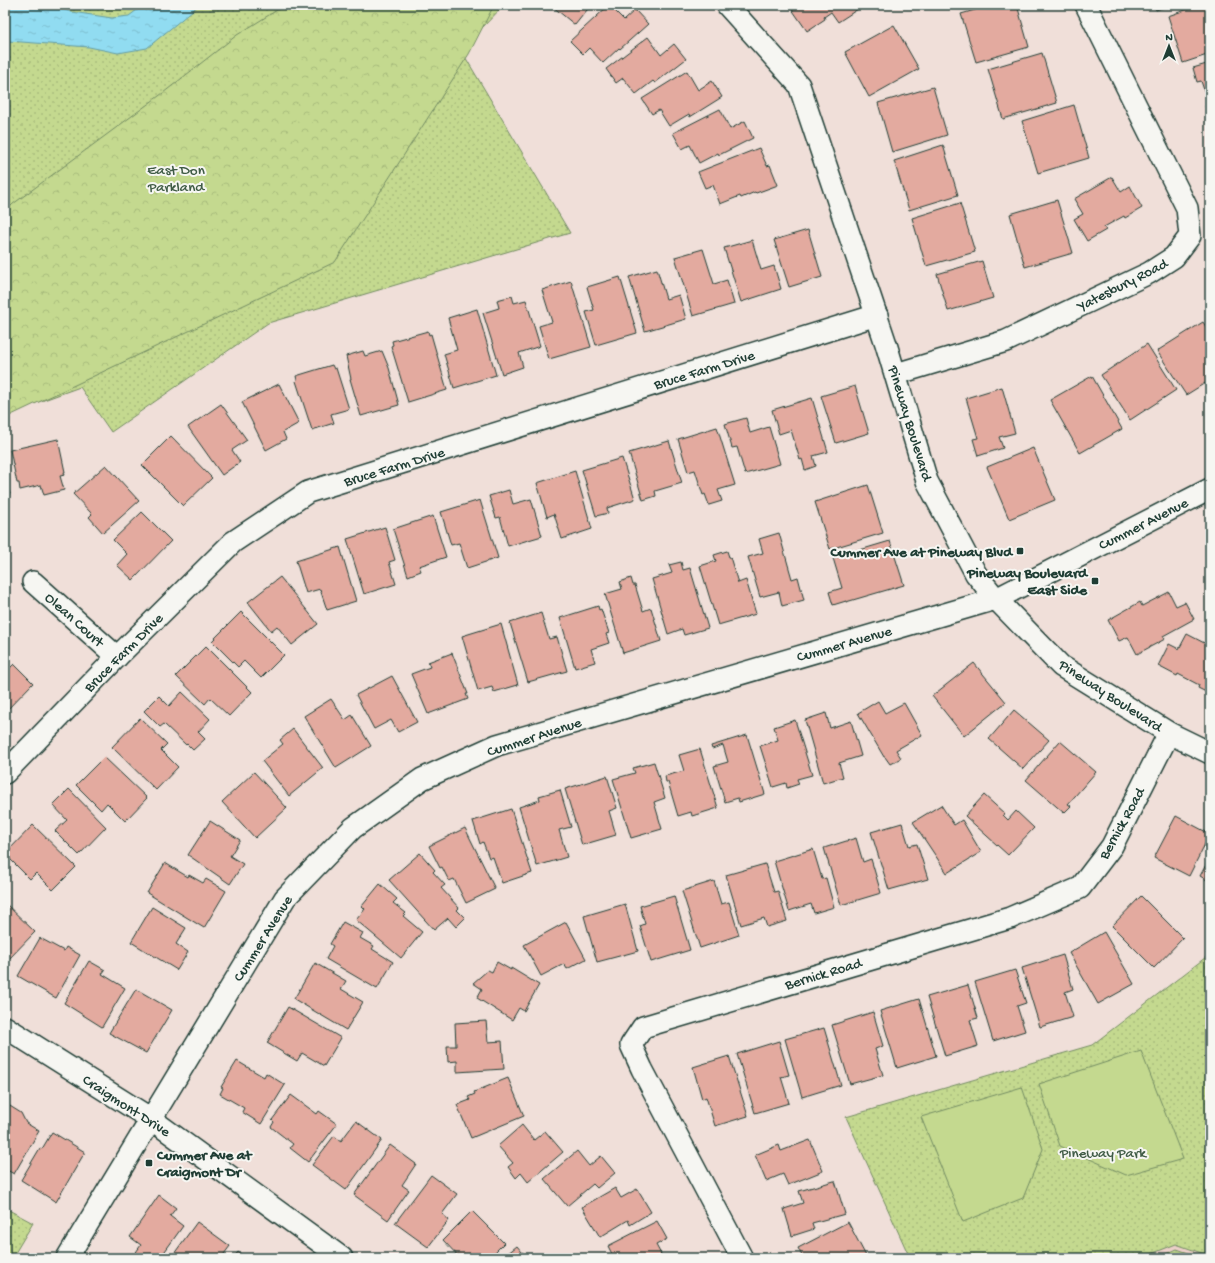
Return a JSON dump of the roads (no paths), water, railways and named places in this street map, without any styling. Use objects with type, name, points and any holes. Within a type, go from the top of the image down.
[{"type":"street","name":"Pineway Boulevard","points":[[727,5],[799,85],[896,374],[927,481],[976,574],[996,599],[1061,666],[1169,733],[1210,753]]},
{"type":"street","name":"Yatesbury Road","points":[[896,374],[999,343],[1014,337],[1149,273],[1174,257],[1190,236],[1187,208],[1086,5]]},
{"type":"street","name":"Bruce Farm Drive","points":[[5,773],[117,657],[233,542],[308,492],[876,316]]},
{"type":"street","name":"Cummer Avenue","points":[[67,1258],[285,898],[353,828],[422,779],[497,745],[996,599],[1210,488]]},
{"type":"street","name":"Olean Court","points":[[33,582],[117,657]]},
{"type":"street","name":"Bernick Road","points":[[742,1258],[642,1070],[631,1045],[643,1027],[1010,918],[1080,888],[1112,846],[1169,733]]},
{"type":"street","name":"Craigmont Drive","points":[[5,1027],[151,1119],[342,1258]]},
{"type":"water","points":[[11,5],[49,5],[72,12],[112,18],[129,16],[141,7],[141,5],[153,5],[151,10],[160,5],[199,5],[147,48],[118,53],[89,47],[8,41],[5,43],[5,9]]},
{"type":"place","name":"Cummer Ave at Pineway Blvd","points":[[1020,551]]},
{"type":"place","name":"Pineway Boulevard East Side","points":[[1095,581]]},
{"type":"place","name":"Cummer Ave at Craigmont Dr","points":[[149,1163]]},
{"type":"park label","name":"East Don Parkland","points":[[176,178]]},
{"type":"park label","name":"Pineway Park","points":[[1103,1152]]}]
